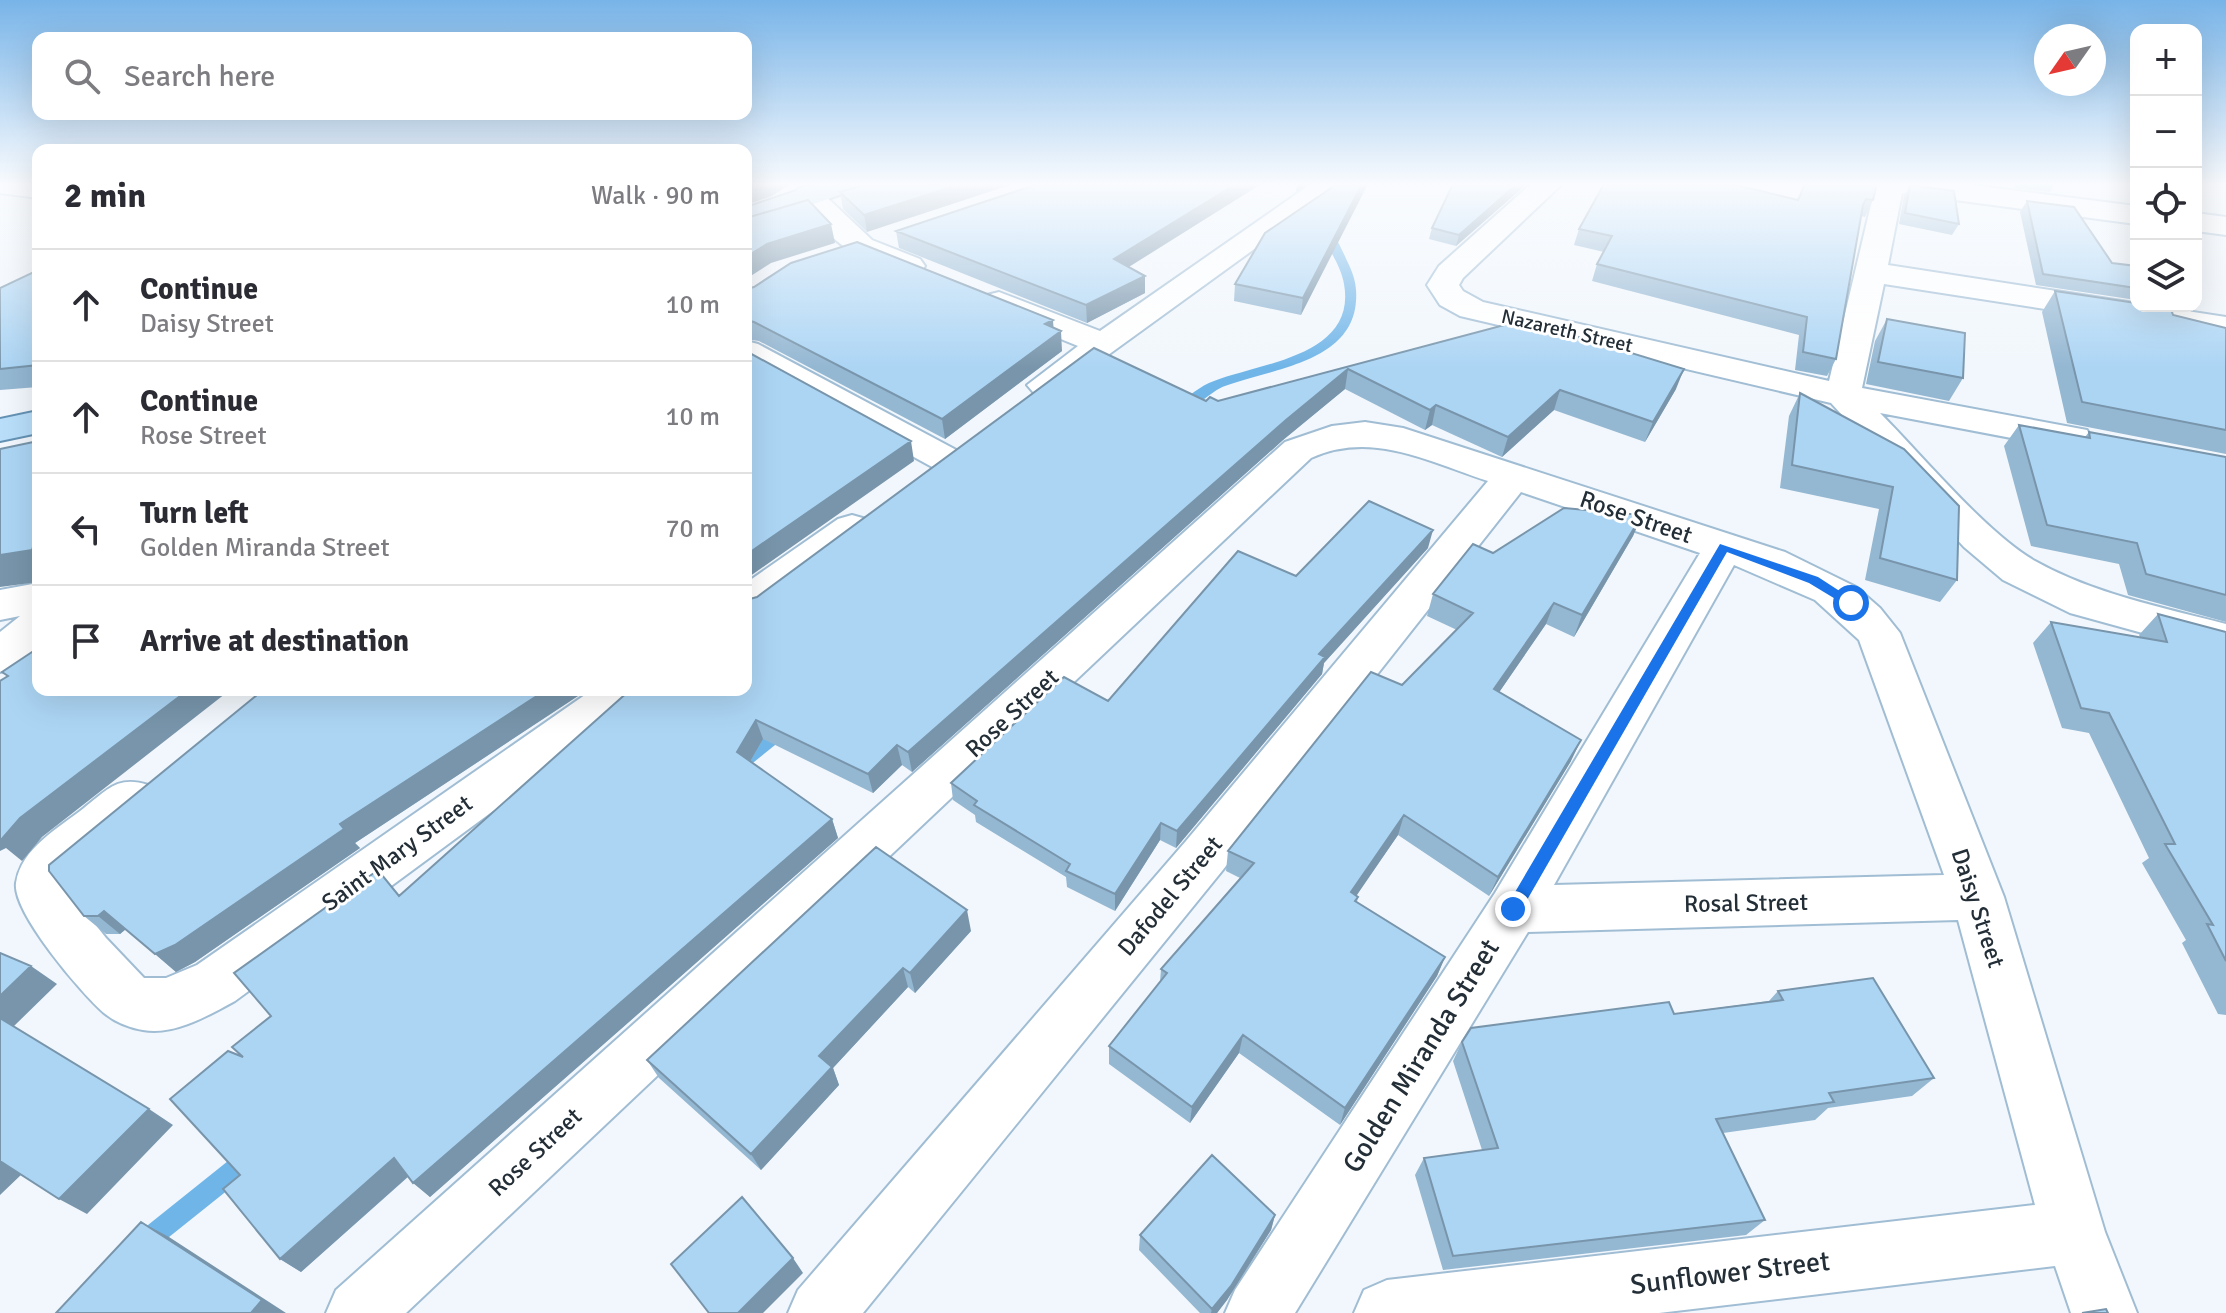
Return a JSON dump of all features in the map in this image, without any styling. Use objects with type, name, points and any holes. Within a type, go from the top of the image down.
[{"type":"main road","points":[[0,430],[32,423]]},
{"type":"street","points":[[843,245],[848,252],[932,276]]},
{"type":"street","points":[[848,252],[868,245]]},
{"type":"street","points":[[1018,406],[1100,343],[1244,245]]},
{"type":"street","name":"Nazareth Street","points":[[1481,245],[1450,273],[1443,285],[1451,298],[1472,309],[1843,395]]},
{"type":"street","points":[[1843,395],[1876,245]]},
{"type":"street","points":[[1870,272],[2226,327]]},
{"type":"street","points":[[974,292],[1100,343]]},
{"type":"street","points":[[752,354],[946,460]]},
{"type":"street","points":[[1843,395],[2103,444]]},
{"type":"street","points":[[1843,395],[1978,537],[2018,570],[2085,602],[2153,623],[2226,640]]},
{"type":"street","name":"Rose Street","points":[[359,1313],[1298,450],[1328,436],[1355,431],[1390,436],[1748,554]]},
{"type":"street","name":"Dafodel Street","points":[[821,1313],[1204,856],[1514,475]]},
{"type":"street","points":[[756,584],[873,513]]},
{"type":"street","name":"Daisy Street","points":[[1748,554],[1814,580],[1851,603],[1878,633],[1978,897],[2074,1232],[2104,1313]]},
{"type":"street","name":"Golden Miranda Street","points":[[1258,1313],[1513,909],[1748,554]]},
{"type":"street","points":[[0,605],[32,599]]},
{"type":"street","points":[[0,656],[32,630]]},
{"type":"street","name":"Saint Mary Street","points":[[168,769],[55,860],[45,872],[40,887],[44,900],[116,988],[133,1002],[162,1005],[185,999],[216,983],[617,696]]},
{"type":"street","name":"Rosal Street","points":[[1513,909],[1978,897]]},
{"type":"street","name":"Sunflower Street","points":[[1387,1313],[2074,1232]]},
{"type":"building","points":[[752,245],[765,245],[752,253]]},
{"type":"building","points":[[847,245],[865,245],[1053,320],[1045,324],[1061,331],[942,419],[752,322],[752,288],[791,263]]},
{"type":"building","points":[[933,245],[1136,245],[1114,259],[1145,276],[1086,305]]},
{"type":"building","points":[[1258,245],[1330,245],[1303,298],[1235,284]]},
{"type":"building","points":[[1607,245],[1856,245],[1836,359],[1803,352],[1807,317],[1597,264]]},
{"type":"building","points":[[2037,245],[2100,245],[2112,263],[2130,265],[2130,287],[2043,274]]},
{"type":"building","points":[[32,273],[32,366],[0,369],[0,288]]},
{"type":"building","points":[[2055,291],[2130,302],[2130,312],[2172,312],[2173,315],[2226,328],[2226,430],[2082,402]]},
{"type":"building","points":[[1887,319],[1965,333],[1963,378],[1878,362]]},
{"type":"building","points":[[1523,320],[1684,369],[1653,422],[1560,390],[1508,437],[1436,405],[1430,410],[1348,369],[908,752],[897,745],[868,774],[756,720],[737,752],[832,819],[413,1183],[394,1158],[280,1259],[223,1189],[240,1175],[170,1099],[228,1051],[243,1057],[232,1047],[271,1016],[234,973],[378,870],[399,896],[623,696],[752,696],[752,598],[1094,348],[1206,401],[1210,397],[1218,401]]},
{"type":"building","points":[[752,354],[911,441],[752,551]]},
{"type":"building","points":[[1800,393],[1904,449],[1959,506],[1957,580],[1880,558],[1893,487],[1792,465]]},
{"type":"building","points":[[2019,425],[2090,438],[2089,432],[2226,457],[2226,595],[2146,574],[2137,543],[2047,525]]},
{"type":"building","points":[[32,442],[32,550],[0,555],[0,449]]},
{"type":"building","points":[[1369,501],[1433,530],[1319,654],[1325,657],[1177,831],[1161,823],[1115,894],[1066,871],[1070,864],[974,805],[977,801],[951,783],[1064,677],[1108,701],[1238,551],[1296,576]]},
{"type":"building","points":[[1564,508],[1642,515],[1582,615],[1554,603],[1494,689],[1581,740],[1498,877],[1404,815],[1351,892],[1358,897],[1355,901],[1445,957],[1345,1108],[1243,1035],[1192,1107],[1109,1046],[1167,973],[1161,969],[1254,863],[1228,851],[1371,672],[1402,685],[1473,613],[1433,594],[1473,544],[1493,553]]},
{"type":"building","points":[[2158,614],[2226,632],[2226,961],[2207,924],[2213,925],[2165,844],[2175,844],[2109,713],[2081,708],[2051,622],[2167,642]]},
{"type":"building","points":[[32,652],[32,696],[180,696],[20,818],[0,841],[0,681],[8,676],[2,672]]},
{"type":"building","points":[[256,696],[537,696],[340,824],[344,829],[175,945],[155,954],[104,911],[98,916],[84,916],[49,871],[49,865]]},
{"type":"building","points":[[876,847],[967,910],[910,973],[903,968],[819,1056],[832,1067],[751,1154],[647,1060]]},
{"type":"building","points":[[0,953],[31,966],[0,996]]},
{"type":"building","points":[[1873,978],[1934,1078],[1829,1093],[1834,1102],[1716,1119],[1765,1220],[1453,1256],[1424,1158],[1498,1148],[1462,1042],[1471,1028],[1669,1002],[1674,1014],[1783,1000],[1778,991]]},
{"type":"building","points":[[0,1018],[149,1109],[59,1199],[0,1161]]},
{"type":"building","points":[[1212,1155],[1275,1215],[1231,1286],[1212,1309],[1140,1235]]},
{"type":"building","points":[[742,1197],[793,1258],[738,1313],[709,1313],[671,1264]]},
{"type":"building","points":[[141,1222],[262,1300],[251,1313],[56,1313]]},
{"type":"building","points":[[2106,1309],[2108,1313],[2082,1313]]},
{"type":"waterway","points":[[1182,408],[1217,384],[1307,355],[1326,344],[1340,330],[1349,312],[1351,289],[1333,245]]},
{"type":"waterway","points":[[743,761],[784,728]]},
{"type":"waterway","points":[[141,1245],[251,1157]]},
{"type":"route","points":[[1513,909],[1724,547],[1814,580],[1851,603]]}]
